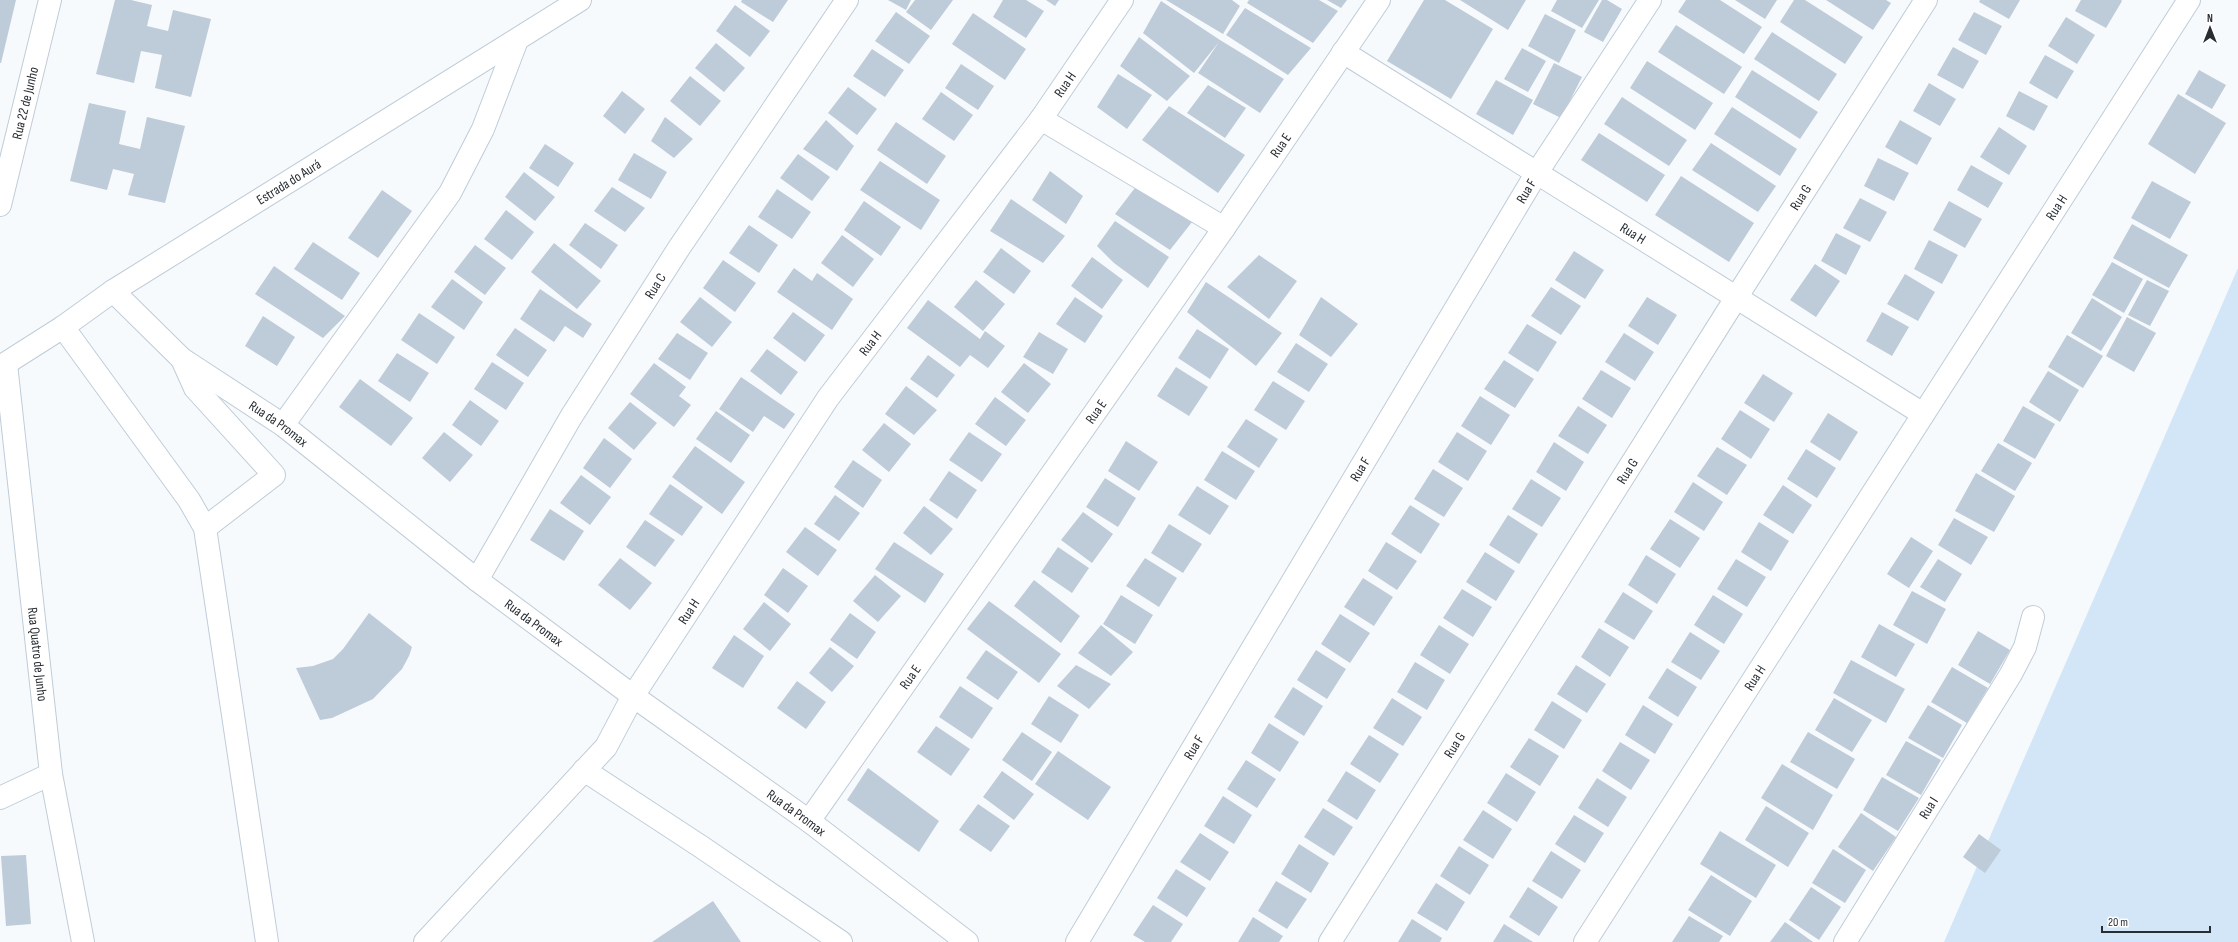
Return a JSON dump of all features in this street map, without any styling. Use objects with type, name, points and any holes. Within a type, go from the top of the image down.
[{"type":"street","name":"Rua 22 de Junho","points":[[0,205],[50,0]]},
{"type":"street","name":"Estrada do Aurá","points":[[3,365],[63,327],[112,291],[580,0]]},
{"type":"street","name":"Rua C","points":[[478,580],[571,417],[680,248],[847,0]]},
{"type":"street","name":"Rua H","points":[[425,942],[606,747],[633,696],[828,398],[1041,119],[1122,0]]},
{"type":"street","name":"Rua E","points":[[809,821],[1224,228],[1378,0]]},
{"type":"street","name":"Rua F","points":[[1076,942],[1536,174],[1650,0]]},
{"type":"street","name":"Rua G","points":[[1330,942],[1736,298],[1926,0]]},
{"type":"street","name":"Rua H","points":[[1585,942],[2189,0]]},
{"type":"street","points":[[283,424],[450,193],[483,129],[517,40]]},
{"type":"street","name":"Rua H","points":[[1343,52],[1536,174],[1923,414]]},
{"type":"street","points":[[1041,119],[1224,228]]},
{"type":"street","name":"Rua da Promax","points":[[112,291],[182,359],[283,424],[478,580],[633,696],[809,821],[967,942]]},
{"type":"street","points":[[63,327],[190,500],[204,528],[267,942]]},
{"type":"street","points":[[182,359],[196,388],[274,475],[204,528]]},
{"type":"street","name":"Rua Quatro de Junho","points":[[3,365],[51,774],[83,942]]},
{"type":"street","name":"Rua I","points":[[1845,942],[2010,674],[2025,647],[2033,617]]},
{"type":"street","points":[[584,770],[700,846],[841,942]]},
{"type":"street","points":[[0,798],[51,774]]},
{"type":"shaded area","points":[[2238,268],[2238,942],[1944,942]]},
{"type":"building","points":[[0,0],[16,0],[1,63],[0,63]]},
{"type":"building","points":[[115,0],[131,0],[152,5],[147,26],[168,31],[173,10],[211,19],[191,97],[155,88],[162,55],[141,51],[134,83],[96,74]]},
{"type":"building","points":[[742,0],[788,0],[773,22],[741,2]]},
{"type":"building","points":[[888,0],[911,0],[906,10]]},
{"type":"building","points":[[915,0],[953,0],[931,30],[906,12]]},
{"type":"building","points":[[1003,0],[1026,0],[1044,11],[1026,38],[993,17]]},
{"type":"building","points":[[1046,0],[1059,0],[1055,6]]},
{"type":"building","points":[[1166,0],[1232,0],[1240,6],[1223,34]]},
{"type":"building","points":[[1249,0],[1319,0],[1338,11],[1313,43],[1247,3]]},
{"type":"building","points":[[1327,0],[1347,0],[1341,8]]},
{"type":"building","points":[[1424,0],[1445,0],[1493,29],[1451,99],[1387,61]]},
{"type":"building","points":[[1460,0],[1526,0],[1508,30]]},
{"type":"building","points":[[1557,0],[1599,0],[1582,28],[1551,11]]},
{"type":"building","points":[[1602,0],[1607,0],[1622,9],[1603,42],[1584,32]]},
{"type":"building","points":[[1686,0],[1720,0],[1762,27],[1744,54],[1678,12]]},
{"type":"building","points":[[1735,0],[1777,0],[1765,19]]},
{"type":"building","points":[[1794,0],[1805,0],[1863,37],[1845,64],[1780,22]]},
{"type":"building","points":[[1826,0],[1886,0],[1891,3],[1873,30]]},
{"type":"building","points":[[1980,0],[2020,0],[2009,19],[1979,2]]},
{"type":"building","points":[[2081,0],[2122,1],[2106,28],[2075,11]]},
{"type":"building","points":[[1161,1],[1220,40],[1284,79],[1260,113],[1198,73],[1219,42],[1194,73],[1143,33]]},
{"type":"building","points":[[735,5],[770,31],[750,57],[716,31]]},
{"type":"building","points":[[1245,8],[1311,48],[1288,75],[1226,35]]},
{"type":"building","points":[[896,12],[930,36],[909,64],[875,41]]},
{"type":"building","points":[[1974,12],[2002,26],[1986,55],[1958,40]]},
{"type":"building","points":[[973,13],[1026,49],[1005,80],[952,44]]},
{"type":"building","points":[[1545,14],[1576,30],[1559,63],[1528,46]]},
{"type":"building","points":[[2066,17],[2095,35],[2077,64],[2048,46]]},
{"type":"building","points":[[1676,25],[1742,67],[1724,94],[1658,52]]},
{"type":"building","points":[[1772,32],[1837,74],[1819,101],[1754,59]]},
{"type":"building","points":[[1139,37],[1190,76],[1167,101],[1120,66]]},
{"type":"building","points":[[716,43],[745,68],[724,92],[695,68]]},
{"type":"building","points":[[1953,47],[1979,61],[1963,89],[1937,75]]},
{"type":"building","points":[[1522,48],[1546,61],[1528,92],[1504,79]]},
{"type":"building","points":[[872,49],[904,70],[885,97],[853,76]]},
{"type":"building","points":[[2045,55],[2074,71],[2057,99],[2029,83]]},
{"type":"building","points":[[1647,61],[1713,103],[1695,130],[1630,88]]},
{"type":"building","points":[[1554,63],[1582,77],[1561,118],[1533,104]]},
{"type":"building","points":[[961,64],[994,86],[978,110],[945,88]]},
{"type":"building","points":[[1752,70],[1818,112],[1800,139],[1735,97]]},
{"type":"building","points":[[2199,70],[2226,85],[2212,109],[2185,94]]},
{"type":"building","points":[[1118,74],[1152,95],[1127,129],[1097,107]]},
{"type":"building","points":[[690,76],[721,101],[700,126],[670,101]]},
{"type":"building","points":[[1496,80],[1533,100],[1513,135],[1476,114]]},
{"type":"building","points":[[1929,83],[1956,99],[1940,126],[1913,111]]},
{"type":"building","points":[[1208,85],[1246,108],[1225,138],[1187,113]]},
{"type":"building","points":[[848,87],[877,109],[857,135],[828,113]]},
{"type":"building","points":[[622,91],[645,109],[625,134],[603,116]]},
{"type":"building","points":[[2019,91],[2048,106],[2034,131],[2006,116]]},
{"type":"building","points":[[941,92],[973,115],[954,141],[922,119]]},
{"type":"building","points":[[2178,94],[2226,123],[2195,174],[2148,144]]},
{"type":"building","points":[[1622,97],[1687,140],[1669,166],[1604,124]]},
{"type":"building","points":[[89,103],[126,111],[119,144],[140,149],[147,117],[185,126],[165,203],[128,195],[134,174],[113,169],[107,190],[70,181]]},
{"type":"building","points":[[1169,106],[1245,155],[1218,193],[1142,140]]},
{"type":"building","points":[[1732,107],[1797,149],[1780,176],[1714,134]]},
{"type":"building","points":[[665,117],[693,139],[674,158],[651,141]]},
{"type":"building","points":[[826,120],[854,146],[837,171],[803,149]]},
{"type":"building","points":[[1900,120],[1932,138],[1917,165],[1885,147]]},
{"type":"building","points":[[896,122],[946,156],[927,184],[877,150]]},
{"type":"building","points":[[1999,127],[2027,146],[2009,175],[1980,157]]},
{"type":"building","points":[[1599,133],[1665,175],[1647,202],[1581,160]]},
{"type":"building","points":[[1711,143],[1776,186],[1758,212],[1692,170]]},
{"type":"building","points":[[545,144],[574,163],[558,187],[529,168]]},
{"type":"building","points":[[634,153],[667,172],[651,199],[618,180]]},
{"type":"building","points":[[798,154],[830,177],[812,201],[780,178]]},
{"type":"building","points":[[1878,158],[1909,173],[1894,201],[1864,186]]},
{"type":"building","points":[[880,161],[940,200],[921,230],[860,190]]},
{"type":"building","points":[[1971,165],[2003,183],[1988,208],[1957,190]]},
{"type":"building","points":[[1050,171],[1083,196],[1066,224],[1032,200]]},
{"type":"building","points":[[524,172],[555,197],[535,221],[505,197]]},
{"type":"building","points":[[1681,176],[1754,223],[1729,262],[1655,215]]},
{"type":"building","points":[[1141,180],[1196,217],[1170,250],[1115,214]]},
{"type":"building","points":[[2152,181],[2191,202],[2170,239],[2131,218]]},
{"type":"building","points":[[612,187],[645,208],[625,232],[594,211]]},
{"type":"building","points":[[777,189],[811,212],[792,239],[758,217]]},
{"type":"building","points":[[382,190],[412,211],[378,258],[348,238]]},
{"type":"building","points":[[1860,198],[1887,212],[1870,242],[1843,228]]},
{"type":"building","points":[[1011,199],[1065,236],[1043,263],[990,231]]},
{"type":"building","points":[[864,201],[901,227],[881,256],[844,230]]},
{"type":"building","points":[[1949,201],[1982,219],[1965,248],[1933,230]]},
{"type":"building","points":[[506,210],[534,232],[512,260],[484,239]]},
{"type":"building","points":[[1115,221],[1169,257],[1148,288],[1114,263],[1097,246]]},
{"type":"building","points":[[585,223],[618,245],[601,269],[569,245]]},
{"type":"building","points":[[2132,224],[2188,255],[2169,288],[2113,258]]},
{"type":"building","points":[[749,225],[778,245],[759,273],[729,253]]},
{"type":"building","points":[[1836,233],[1861,246],[1846,275],[1821,261]]},
{"type":"building","points":[[842,235],[874,259],[853,287],[821,263]]},
{"type":"building","points":[[1929,240],[1958,255],[1942,284],[1914,269]]},
{"type":"building","points":[[313,242],[360,273],[342,300],[294,269]]},
{"type":"building","points":[[554,243],[601,281],[577,309],[531,272]]},
{"type":"building","points":[[475,245],[506,268],[485,295],[454,272]]},
{"type":"building","points":[[1001,248],[1031,271],[1014,294],[983,272]]},
{"type":"building","points":[[1574,251],[1604,270],[1585,299],[1555,280]]},
{"type":"building","points":[[1259,255],[1297,281],[1269,319],[1227,287]]},
{"type":"building","points":[[1092,257],[1123,280],[1102,309],[1071,286]]},
{"type":"building","points":[[723,260],[756,283],[735,312],[703,288]]},
{"type":"building","points":[[2112,262],[2143,279],[2124,313],[2092,295]]},
{"type":"building","points":[[1815,264],[1840,281],[1816,317],[1790,300]]},
{"type":"building","points":[[274,266],[345,316],[323,338],[255,294]]},
{"type":"building","points":[[794,268],[812,281],[817,273],[853,299],[832,330],[777,292]]},
{"type":"building","points":[[1905,274],[1935,292],[1918,321],[1887,304]]},
{"type":"building","points":[[452,279],[483,302],[464,330],[431,307]]},
{"type":"building","points":[[976,280],[1005,304],[983,331],[954,307]]},
{"type":"building","points":[[2147,280],[2169,291],[2150,326],[2128,315]]},
{"type":"building","points":[[1206,282],[1282,333],[1256,366],[1187,312]]},
{"type":"building","points":[[1551,287],[1581,306],[1561,335],[1531,316]]},
{"type":"building","points":[[540,289],[592,324],[583,338],[565,326],[554,342],[520,319]]},
{"type":"building","points":[[700,297],[732,322],[712,347],[680,322]]},
{"type":"building","points":[[1075,297],[1103,316],[1085,343],[1056,324]]},
{"type":"building","points":[[1321,297],[1358,324],[1331,357],[1299,335]]},
{"type":"building","points":[[1647,297],[1677,315],[1658,345],[1628,326]]},
{"type":"building","points":[[2092,298],[2122,317],[2101,351],[2071,333]]},
{"type":"building","points":[[928,300],[980,339],[985,331],[1005,346],[988,368],[970,355],[960,367],[907,328]]},
{"type":"building","points":[[793,312],[825,335],[805,362],[773,338]]},
{"type":"building","points":[[1882,312],[1909,327],[1892,356],[1866,341]]},
{"type":"building","points":[[419,313],[455,337],[437,364],[401,340]]},
{"type":"building","points":[[263,316],[295,337],[277,366],[245,346]]},
{"type":"building","points":[[2127,317],[2156,333],[2134,372],[2106,356]]},
{"type":"building","points":[[1527,324],[1557,342],[1538,372],[1508,353]]},
{"type":"building","points":[[515,328],[547,350],[528,377],[496,355]]},
{"type":"building","points":[[1197,329],[1229,349],[1210,379],[1178,358]]},
{"type":"building","points":[[1039,332],[1068,349],[1053,374],[1023,357]]},
{"type":"building","points":[[677,333],[708,353],[690,380],[658,359]]},
{"type":"building","points":[[1624,333],[1654,352],[1635,381],[1605,362]]},
{"type":"building","points":[[2067,335],[2103,356],[2083,388],[2048,367]]},
{"type":"building","points":[[1296,343],[1328,364],[1309,392],[1277,372]]},
{"type":"building","points":[[767,349],[798,372],[781,395],[750,371]]},
{"type":"building","points":[[397,353],[429,373],[410,402],[378,381]]},
{"type":"building","points":[[928,355],[955,375],[937,398],[910,379]]},
{"type":"building","points":[[1504,360],[1534,379],[1515,408],[1484,389]]},
{"type":"building","points":[[492,362],[524,383],[506,410],[474,389]]},
{"type":"building","points":[[654,363],[686,387],[679,396],[691,405],[674,427],[630,394]]},
{"type":"building","points":[[1024,363],[1051,384],[1028,413],[1001,392]]},
{"type":"building","points":[[1176,367],[1208,387],[1189,416],[1157,396]]},
{"type":"building","points":[[1601,370],[1631,388],[1612,418],[1582,399]]},
{"type":"building","points":[[2048,371],[2079,390],[2060,422],[2029,402]]},
{"type":"building","points":[[1763,374],[1793,393],[1774,422],[1744,403]]},
{"type":"building","points":[[741,377],[795,414],[784,429],[764,416],[753,432],[719,409]]},
{"type":"building","points":[[360,379],[413,418],[391,446],[339,407]]},
{"type":"building","points":[[1273,381],[1305,401],[1286,430],[1254,410]]},
{"type":"building","points":[[906,386],[937,410],[914,435],[885,414]]},
{"type":"building","points":[[1480,396],[1510,415],[1491,445],[1461,426]]},
{"type":"building","points":[[995,397],[1026,420],[1006,446],[975,424]]},
{"type":"building","points":[[470,400],[499,421],[481,446],[452,425]]},
{"type":"building","points":[[630,402],[657,423],[634,450],[608,428]]},
{"type":"building","points":[[1578,406],[1607,425],[1588,454],[1558,436]]},
{"type":"building","points":[[2023,406],[2055,424],[2035,459],[2003,441]]},
{"type":"building","points":[[1740,410],[1770,429],[1751,459],[1721,439]]},
{"type":"building","points":[[716,411],[750,435],[731,463],[696,439]]},
{"type":"building","points":[[1828,413],[1858,432],[1840,461],[1810,442]]},
{"type":"building","points":[[1246,419],[1278,439],[1259,468],[1227,447]]},
{"type":"building","points":[[884,423],[911,444],[889,472],[862,450]]},
{"type":"building","points":[[444,432],[473,455],[450,482],[422,458]]},
{"type":"building","points":[[969,432],[1002,454],[982,482],[949,460]]},
{"type":"building","points":[[1457,432],[1487,451],[1468,481],[1438,462]]},
{"type":"building","points":[[604,438],[632,459],[610,488],[583,468]]},
{"type":"building","points":[[1126,441],[1158,462],[1139,491],[1108,471]]},
{"type":"building","points":[[1554,442],[1584,462],[1566,491],[1536,472]]},
{"type":"building","points":[[1998,443],[2032,463],[2015,491],[1981,471]]},
{"type":"building","points":[[695,446],[745,482],[722,514],[672,477]]},
{"type":"building","points":[[1717,447],[1747,465],[1727,495],[1697,476]]},
{"type":"building","points":[[1806,449],[1836,468],[1817,498],[1787,479]]},
{"type":"building","points":[[1222,451],[1255,471],[1236,500],[1204,480]]},
{"type":"building","points":[[853,460],[882,480],[863,508],[834,487]]},
{"type":"building","points":[[1433,469],[1463,488],[1444,517],[1414,499]]},
{"type":"building","points":[[949,471],[977,490],[957,519],[929,500]]},
{"type":"building","points":[[1976,473],[2015,496],[1994,532],[1955,511]]},
{"type":"building","points":[[581,475],[611,497],[590,525],[560,503]]},
{"type":"building","points":[[1105,478],[1136,498],[1118,527],[1086,507]]},
{"type":"building","points":[[1531,479],[1561,498],[1542,527],[1512,509]]},
{"type":"building","points":[[1693,482],[1723,502],[1704,531],[1674,512]]},
{"type":"building","points":[[670,484],[703,507],[682,536],[649,514]]},
{"type":"building","points":[[1783,485],[1812,505],[1793,534],[1763,515]]},
{"type":"building","points":[[1197,486],[1229,506],[1210,535],[1178,515]]},
{"type":"building","points":[[835,495],[860,513],[839,541],[814,524]]},
{"type":"building","points":[[1410,505],[1440,524],[1421,554],[1391,534]]},
{"type":"building","points":[[924,506],[953,529],[931,555],[903,533]]},
{"type":"building","points":[[550,509],[584,531],[564,561],[530,540]]},
{"type":"building","points":[[1083,512],[1113,534],[1092,563],[1061,540]]},
{"type":"building","points":[[1508,515],[1538,534],[1519,564],[1489,545]]},
{"type":"building","points":[[1954,518],[1988,537],[1971,565],[1938,545]]},
{"type":"building","points":[[1670,519],[1700,538],[1680,568],[1650,549]]},
{"type":"building","points":[[645,520],[675,540],[655,567],[626,547]]},
{"type":"building","points":[[1759,522],[1789,541],[1771,571],[1741,552]]},
{"type":"building","points":[[1169,524],[1202,544],[1183,573],[1151,553]]},
{"type":"building","points":[[805,527],[837,550],[818,576],[786,552]]},
{"type":"building","points":[[1911,537],[1933,551],[1909,588],[1887,574]]},
{"type":"building","points":[[894,542],[944,574],[925,603],[875,569]]},
{"type":"building","points":[[1386,542],[1417,561],[1397,590],[1368,571]]},
{"type":"building","points":[[1058,547],[1089,568],[1072,593],[1041,572]]},
{"type":"building","points":[[1485,552],[1515,571],[1496,601],[1466,582]]},
{"type":"building","points":[[1646,555],[1676,574],[1657,604],[1628,585]]},
{"type":"building","points":[[620,558],[652,583],[630,610],[598,585]]},
{"type":"building","points":[[1145,558],[1177,578],[1159,607],[1126,586]]},
{"type":"building","points":[[1736,559],[1766,577],[1747,607],[1717,589]]},
{"type":"building","points":[[1938,559],[1962,574],[1945,602],[1920,587]]},
{"type":"building","points":[[783,568],[808,586],[788,613],[764,595]]},
{"type":"building","points":[[875,575],[901,596],[878,622],[853,601]]},
{"type":"building","points":[[1363,578],[1393,597],[1374,626],[1344,607]]},
{"type":"building","points":[[1034,580],[1080,616],[1061,643],[1014,606]]},
{"type":"building","points":[[1462,589],[1492,607],[1473,637],[1443,618]]},
{"type":"building","points":[[1912,591],[1946,609],[1927,644],[1893,625]]},
{"type":"building","points":[[1623,592],[1653,611],[1634,640],[1604,622]]},
{"type":"building","points":[[1121,595],[1153,615],[1135,644],[1103,624]]},
{"type":"building","points":[[1713,595],[1743,614],[1724,644],[1694,625]]},
{"type":"building","points":[[989,601],[1061,654],[1039,683],[967,629]]},
{"type":"building","points":[[764,602],[791,624],[770,651],[743,629]]},
{"type":"building","points":[[369,613],[412,647],[409,656],[402,669],[373,699],[332,718],[320,720],[296,668],[313,666],[333,659],[343,649]]},
{"type":"building","points":[[850,613],[876,632],[857,659],[830,640]]},
{"type":"building","points":[[1340,614],[1370,633],[1350,663],[1321,644]]},
{"type":"building","points":[[1879,624],[1915,644],[1896,677],[1861,657]]},
{"type":"building","points":[[1101,625],[1133,652],[1111,676],[1078,653]]},
{"type":"building","points":[[1439,625],[1469,644],[1450,674],[1420,655]]},
{"type":"building","points":[[1599,628],[1629,647],[1610,677],[1581,657]]},
{"type":"building","points":[[1978,631],[2010,650],[1990,684],[1958,665]]},
{"type":"building","points":[[1690,632],[1720,651],[1701,680],[1671,662]]},
{"type":"building","points":[[734,635],[764,656],[743,688],[712,668]]},
{"type":"building","points":[[830,647],[854,666],[832,692],[809,673]]},
{"type":"building","points":[[986,650],[1018,672],[998,700],[966,678]]},
{"type":"building","points":[[1316,650],[1346,669],[1327,699],[1297,680]]},
{"type":"building","points":[[1851,660],[1905,689],[1886,723],[1833,693]]},
{"type":"building","points":[[1415,662],[1445,680],[1427,710],[1397,692]]},
{"type":"building","points":[[1076,665],[1111,684],[1089,709],[1057,686]]},
{"type":"building","points":[[1576,665],[1606,684],[1587,713],[1557,694]]},
{"type":"building","points":[[1952,667],[1988,688],[1967,723],[1931,702]]},
{"type":"building","points":[[1667,668],[1697,687],[1678,717],[1648,698]]},
{"type":"building","points":[[797,681],[826,702],[806,729],[777,708]]},
{"type":"building","points":[[960,686],[993,708],[972,739],[939,717]]},
{"type":"building","points":[[1293,687],[1323,706],[1304,736],[1274,717]]},
{"type":"building","points":[[1049,696],[1079,715],[1061,743],[1031,724]]},
{"type":"building","points":[[1392,698],[1422,717],[1403,746],[1373,728]]},
{"type":"building","points":[[1834,698],[1872,720],[1852,752],[1815,730]]},
{"type":"building","points":[[1552,701],[1582,720],[1564,749],[1534,730]]},
{"type":"building","points":[[1643,705],[1673,724],[1655,754],[1625,735]]},
{"type":"building","points":[[1928,705],[1962,725],[1943,758],[1908,738]]},
{"type":"building","points":[[1269,723],[1299,742],[1280,772],[1251,753]]},
{"type":"building","points":[[936,726],[970,749],[951,776],[917,752]]},
{"type":"building","points":[[1022,732],[1052,752],[1032,781],[1002,760]]},
{"type":"building","points":[[1808,732],[1855,759],[1837,789],[1790,762]]},
{"type":"building","points":[[1369,735],[1399,754],[1380,783],[1350,764]]},
{"type":"building","points":[[1529,738],[1559,756],[1540,786],[1510,767]]},
{"type":"building","points":[[1906,741],[1941,760],[1921,795],[1886,775]]},
{"type":"building","points":[[1620,742],[1650,760],[1631,790],[1602,771]]},
{"type":"building","points":[[1058,751],[1111,787],[1088,820],[1035,784]]},
{"type":"building","points":[[1246,760],[1276,779],[1257,808],[1227,789]]},
{"type":"building","points":[[1782,764],[1833,795],[1813,830],[1761,798]]},
{"type":"building","points":[[868,768],[939,821],[919,852],[847,800]]},
{"type":"building","points":[[1002,771],[1034,794],[1014,820],[983,797]]},
{"type":"building","points":[[1346,771],[1376,790],[1357,820],[1327,801]]},
{"type":"building","points":[[1506,773],[1536,792],[1517,822],[1487,803]]},
{"type":"building","points":[[1882,777],[1919,798],[1898,831],[1863,810]]},
{"type":"building","points":[[1597,778],[1627,797],[1608,827],[1578,808]]},
{"type":"building","points":[[1223,796],[1252,815],[1234,844],[1204,826]]},
{"type":"building","points":[[978,804],[1010,826],[991,852],[959,830]]},
{"type":"building","points":[[1766,806],[1809,833],[1788,867],[1745,840]]},
{"type":"building","points":[[1323,808],[1353,827],[1334,856],[1304,837]]},
{"type":"building","points":[[1483,810],[1512,829],[1493,859],[1463,840]]},
{"type":"building","points":[[1861,813],[1896,837],[1873,871],[1838,847]]},
{"type":"building","points":[[1574,815],[1604,833],[1585,863],[1555,844]]},
{"type":"building","points":[[1720,831],[1776,865],[1756,898],[1700,864]]},
{"type":"building","points":[[1200,833],[1229,852],[1210,881],[1180,862]]},
{"type":"building","points":[[1979,834],[2001,850],[1985,873],[1963,857]]},
{"type":"building","points":[[1299,844],[1329,863],[1311,893],[1281,874]]},
{"type":"building","points":[[1459,846],[1489,865],[1470,895],[1440,876]]},
{"type":"building","points":[[1833,849],[1866,870],[1845,903],[1812,883]]},
{"type":"building","points":[[1551,851],[1581,870],[1562,899],[1532,881]]},
{"type":"building","points":[[26,855],[31,924],[6,926],[1,856]]},
{"type":"building","points":[[1176,869],[1206,888],[1187,917],[1157,898]]},
{"type":"building","points":[[1711,875],[1752,901],[1730,936],[1688,910]]},
{"type":"building","points":[[1276,881],[1307,899],[1287,929],[1258,911]]},
{"type":"building","points":[[1436,883],[1465,902],[1447,931],[1417,913]]},
{"type":"building","points":[[1528,887],[1558,907],[1539,936],[1509,917]]},
{"type":"building","points":[[1811,887],[1841,907],[1819,940],[1789,920]]},
{"type":"building","points":[[713,901],[741,942],[652,942]]},
{"type":"building","points":[[1153,905],[1183,924],[1171,942],[1145,942],[1133,935]]},
{"type":"building","points":[[1689,916],[1723,936],[1719,942],[1672,942]]},
{"type":"building","points":[[1253,917],[1283,936],[1279,942],[1238,942]]},
{"type":"building","points":[[1412,919],[1442,938],[1440,942],[1398,942]]},
{"type":"building","points":[[1785,922],[1813,942],[1770,942]]},
{"type":"building","points":[[1504,924],[1533,942],[1493,942]]}]
